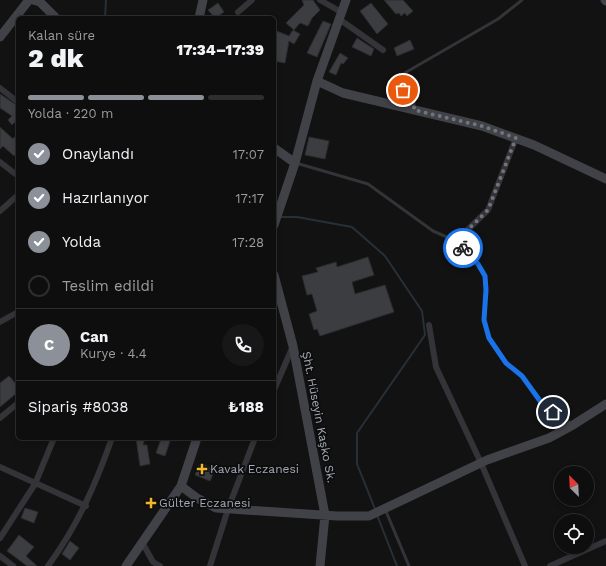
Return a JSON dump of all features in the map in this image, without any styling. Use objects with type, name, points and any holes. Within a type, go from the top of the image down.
[{"type":"street","points":[[16,16],[29,0]]},
{"type":"street","points":[[33,0],[40,2],[54,16]]},
{"type":"street","points":[[200,16],[203,0]]},
{"type":"street","points":[[238,12],[252,0]]},
{"type":"street","points":[[320,0],[383,50]]},
{"type":"street","points":[[276,220],[295,163],[317,81],[346,0]]},
{"type":"street","points":[[0,37],[16,17]]},
{"type":"street","points":[[317,81],[343,93],[482,126],[516,138],[606,178]]},
{"type":"street","points":[[0,88],[16,100]]},
{"type":"street","points":[[456,241],[488,210],[516,138]]},
{"type":"street","points":[[276,149],[295,163]]},
{"type":"street","points":[[0,162],[16,174]]},
{"type":"street","points":[[0,211],[16,196]]},
{"type":"street","name":"Şht. Hüseyin Kaşko Sk.","points":[[276,282],[293,346],[326,515],[320,566]]},
{"type":"street","points":[[0,322],[16,313]]},
{"type":"street","points":[[429,325],[436,367],[481,463],[525,566]]},
{"type":"street","points":[[276,383],[293,346]]},
{"type":"street","points":[[180,486],[197,498],[216,508],[326,515],[369,516],[481,463],[548,438],[573,425],[606,404]]},
{"type":"street","points":[[0,418],[16,405]]},
{"type":"street","points":[[0,538],[35,484],[53,440]]},
{"type":"street","points":[[48,566],[63,546],[86,506],[111,440]]},
{"type":"street","points":[[126,566],[180,486],[196,440]]},
{"type":"street","points":[[210,566],[228,509],[254,440]]},
{"type":"street","points":[[0,467],[86,506]]},
{"type":"street","points":[[550,566],[606,541]]},
{"type":"street","points":[[142,542],[154,562],[160,566]]},
{"type":"street","points":[[0,556],[13,566]]},
{"type":"lane","points":[[414,110],[414,103],[403,90],[399,82],[403,74],[498,19],[522,0]]},
{"type":"lane","points":[[295,163],[368,184],[433,232],[456,241],[478,264],[485,276],[486,290],[484,320],[489,338],[506,363],[522,376],[543,405],[573,425]]},
{"type":"lane","points":[[383,509],[409,566]]},
{"type":"building","points":[[302,0],[313,0],[320,10],[312,18],[308,26],[300,23],[294,30],[286,23],[304,5]]},
{"type":"building","points":[[384,0],[403,0],[413,11],[407,16],[405,13],[401,16],[399,13],[396,14]]},
{"type":"building","points":[[218,3],[224,12],[218,16],[213,16],[208,10]]},
{"type":"building","points":[[371,3],[388,24],[377,34],[360,11]]},
{"type":"building","points":[[323,21],[331,24],[317,57],[307,53]]},
{"type":"building","points":[[293,30],[300,34],[294,44],[289,41],[285,63],[276,61],[276,31],[289,36]]},
{"type":"building","points":[[357,38],[374,49],[371,56],[352,47]]},
{"type":"building","points":[[410,40],[414,49],[397,56],[394,48]]},
{"type":"building","points":[[340,53],[348,58],[343,64],[341,63],[336,75],[329,72]]},
{"type":"building","points":[[0,94],[16,105],[16,123],[15,122],[12,125],[8,120],[12,116],[0,108]]},
{"type":"building","points":[[0,127],[13,139],[14,137],[16,139],[16,154],[14,156],[3,146],[0,149]]},
{"type":"building","points":[[309,137],[329,141],[325,159],[305,155]]},
{"type":"building","points":[[368,257],[374,275],[352,282],[355,294],[385,285],[394,312],[320,336],[317,329],[314,330],[309,314],[317,311],[312,294],[307,295],[302,276],[318,272],[316,268],[336,262],[337,267]]},
{"type":"building","points":[[9,376],[16,384],[16,394],[0,407],[0,383]]},
{"type":"building","points":[[136,440],[144,440],[143,445],[147,445],[150,464],[140,466]]},
{"type":"building","points":[[161,440],[170,441],[165,456],[156,453]]},
{"type":"building","points":[[200,463],[215,470],[210,481],[195,475]]},
{"type":"building","points":[[25,508],[38,512],[34,523],[21,518]]},
{"type":"building","points":[[19,535],[34,547],[26,556],[37,566],[27,566],[7,551]]},
{"type":"building","points":[[70,541],[79,548],[70,560],[62,554]]},
{"type":"waterway","points":[[105,16],[106,0]]},
{"type":"waterway","points":[[279,217],[297,217],[352,227],[385,256],[422,311],[425,335],[357,433],[357,464],[375,509]]},
{"type":"waterway","points":[[377,515],[397,566]]},
{"type":"way so far","points":[[403,90],[414,103],[414,110],[482,126],[516,138],[488,210],[456,241],[463,248]]},
{"type":"place","name":"Kavak Eczanesi","points":[[202,469]]},
{"type":"place","name":"Gülter Eczanesi","points":[[151,503]]},
{"type":"route","points":[[463,248],[478,264],[485,276],[486,290],[484,320],[489,338],[506,363],[522,376],[543,405],[553,412]]}]
